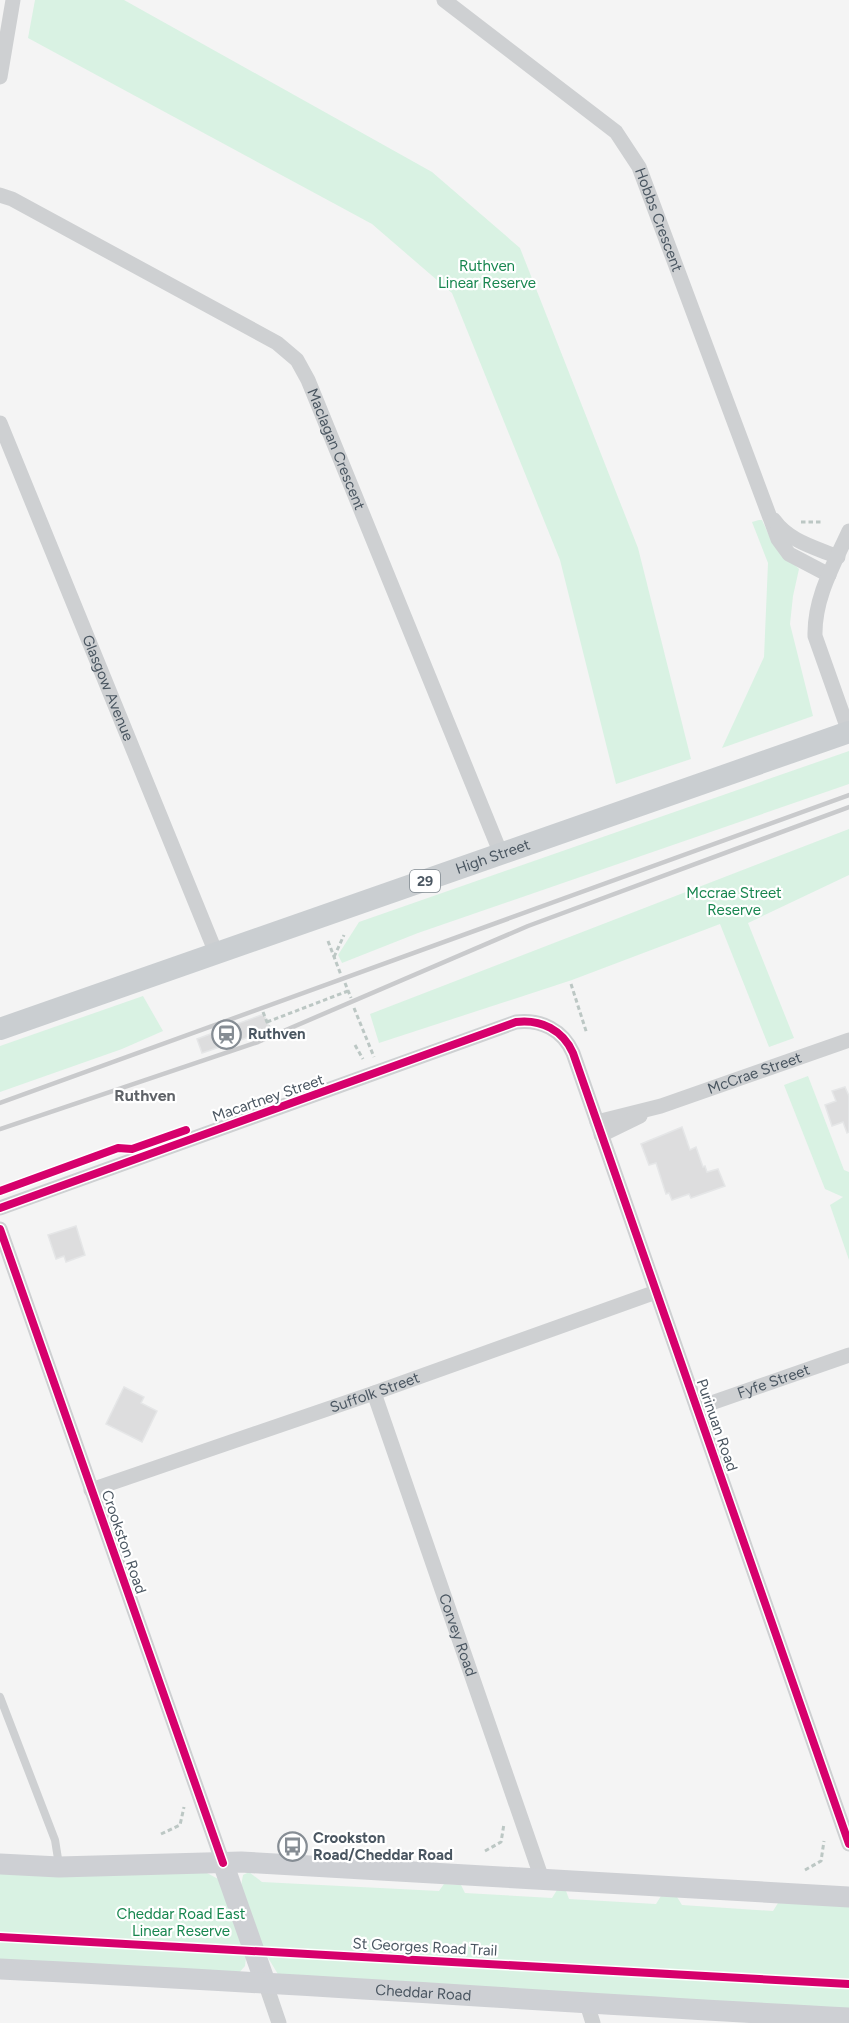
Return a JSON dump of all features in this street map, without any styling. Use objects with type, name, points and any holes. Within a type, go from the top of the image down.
[{"type":"main road","name":"High Street","points":[[0,1029],[849,732]]},
{"type":"main road","points":[[223,1863],[265,1982]]},
{"type":"main road","points":[[0,1864],[59,1867],[223,1863],[849,1897]]},
{"type":"main road","name":"Cheddar Road","points":[[0,1969],[265,1982],[590,2013],[849,2018]]},
{"type":"street","points":[[0,77],[13,0]]},
{"type":"street","name":"Hobbs Crescent","points":[[444,0],[616,132],[639,167],[778,539],[789,554],[830,575]]},
{"type":"street","name":"Maclagan Crescent","points":[[0,195],[277,343],[297,360],[308,380],[350,480],[501,854]]},
{"type":"street","name":"Glasgow Avenue","points":[[0,423],[216,953]]},
{"type":"street","name":"Hobbs Crescent","points":[[770,515],[780,529],[798,541],[838,556]]},
{"type":"street","points":[[849,531],[818,605],[815,624],[815,636],[849,732]]},
{"type":"street","name":"Macartney Street","points":[[0,1208],[516,1022],[536,1022],[546,1025]]},
{"type":"street","name":"Purinuan Road","points":[[546,1025],[570,1046],[849,1844]]},
{"type":"street","name":"McCrae Street","points":[[599,1128],[849,1040]]},
{"type":"street","name":"Crookston Road","points":[[0,1229],[223,1863]]},
{"type":"street","name":"Suffolk Street","points":[[91,1490],[656,1293]]},
{"type":"street","name":"Fyfe Street","points":[[697,1408],[849,1355]]},
{"type":"street","name":"Corvey Road","points":[[374,1393],[542,1879]]},
{"type":"street","points":[[265,1982],[279,2023]]},
{"type":"lane","points":[[0,1696],[55,1840],[59,1867]]},
{"type":"path","points":[[795,522],[823,522]]},
{"type":"path","points":[[334,957],[344,935]]},
{"type":"path","points":[[328,941],[341,975]]},
{"type":"path","points":[[345,983],[351,998]]},
{"type":"path","points":[[570,984],[587,1034]]},
{"type":"path","points":[[267,1022],[348,991]]},
{"type":"path","points":[[354,1008],[373,1055],[362,1059],[355,1045]]},
{"type":"path","points":[[263,1012],[271,1032]]},
{"type":"path","points":[[161,1834],[180,1825],[184,1807]]},
{"type":"path","points":[[485,1851],[501,1842],[504,1824]]},
{"type":"path","points":[[805,1870],[821,1862],[824,1841]]},
{"type":"green space","name":"Ruthven Linear Reserve","points":[[35,0],[124,0],[432,172],[520,248],[638,548],[691,759],[616,784],[560,560],[452,293],[372,224],[28,38]]},
{"type":"green space","points":[[762,520],[772,542],[799,569],[790,624],[813,716],[722,748],[764,657],[768,563],[752,522]]},
{"type":"green space","points":[[849,751],[849,784],[418,933],[342,963],[338,955],[359,922]]},
{"type":"green space","name":"Mccrae Street Reserve","points":[[849,829],[849,875],[748,923],[794,1038],[769,1047],[720,924],[572,980],[379,1043],[370,1014]]},
{"type":"green space","points":[[143,996],[163,1031],[122,1049],[0,1092],[0,1046]]},
{"type":"green space","points":[[808,1076],[844,1170],[849,1172],[849,1260],[830,1205],[843,1197],[825,1189],[784,1085]]},
{"type":"green space","name":"Cheddar Road East Linear Reserve","points":[[249,1872],[262,1882],[439,1891],[444,1884],[461,1885],[465,1893],[552,1898],[557,1890],[566,1891],[569,1899],[656,1904],[661,1896],[677,1897],[682,1905],[773,1911],[778,1903],[849,1906],[849,2009],[279,1976],[264,1951],[241,1886],[243,1875]]},
{"type":"green space","name":"Cheddar Road East Linear Reserve","points":[[0,1873],[207,1873],[220,1880],[246,1958],[245,1966],[237,1975],[0,1960]]},
{"type":"building","points":[[264,1014],[270,1030],[202,1053],[197,1039]]},
{"type":"building","points":[[845,1087],[849,1096],[849,1132],[847,1133],[843,1122],[832,1126],[825,1105],[836,1101],[832,1091]]},
{"type":"building","points":[[682,1127],[690,1150],[696,1147],[707,1172],[718,1169],[725,1186],[691,1198],[689,1194],[672,1200],[669,1193],[666,1194],[656,1163],[649,1165],[641,1144]]},
{"type":"building","points":[[76,1226],[85,1255],[66,1262],[64,1256],[56,1259],[48,1235]]},
{"type":"building","points":[[124,1387],[144,1397],[141,1403],[157,1411],[142,1442],[106,1424]]},
{"type":"railway","points":[[0,1103],[849,795]]},
{"type":"railway","points":[[0,1129],[258,1042],[528,926],[849,807]]},
{"type":"cycle path","points":[[0,1208],[516,1022],[534,1022],[557,1032],[573,1053],[849,1844]]},
{"type":"cycle path","points":[[0,1191],[118,1148],[132,1149],[186,1130]]},
{"type":"cycle path","points":[[0,1229],[223,1863]]},
{"type":"cycle path","name":"St Georges Road Trail","points":[[0,1937],[849,1984]]},
{"type":"place","name":"Ruthven","points":[[227,1034]]},
{"type":"place","name":"Crookston Road/Cheddar Road","points":[[292,1847]]},
{"type":"district","name":"Ruthven","points":[[145,1095]]}]
